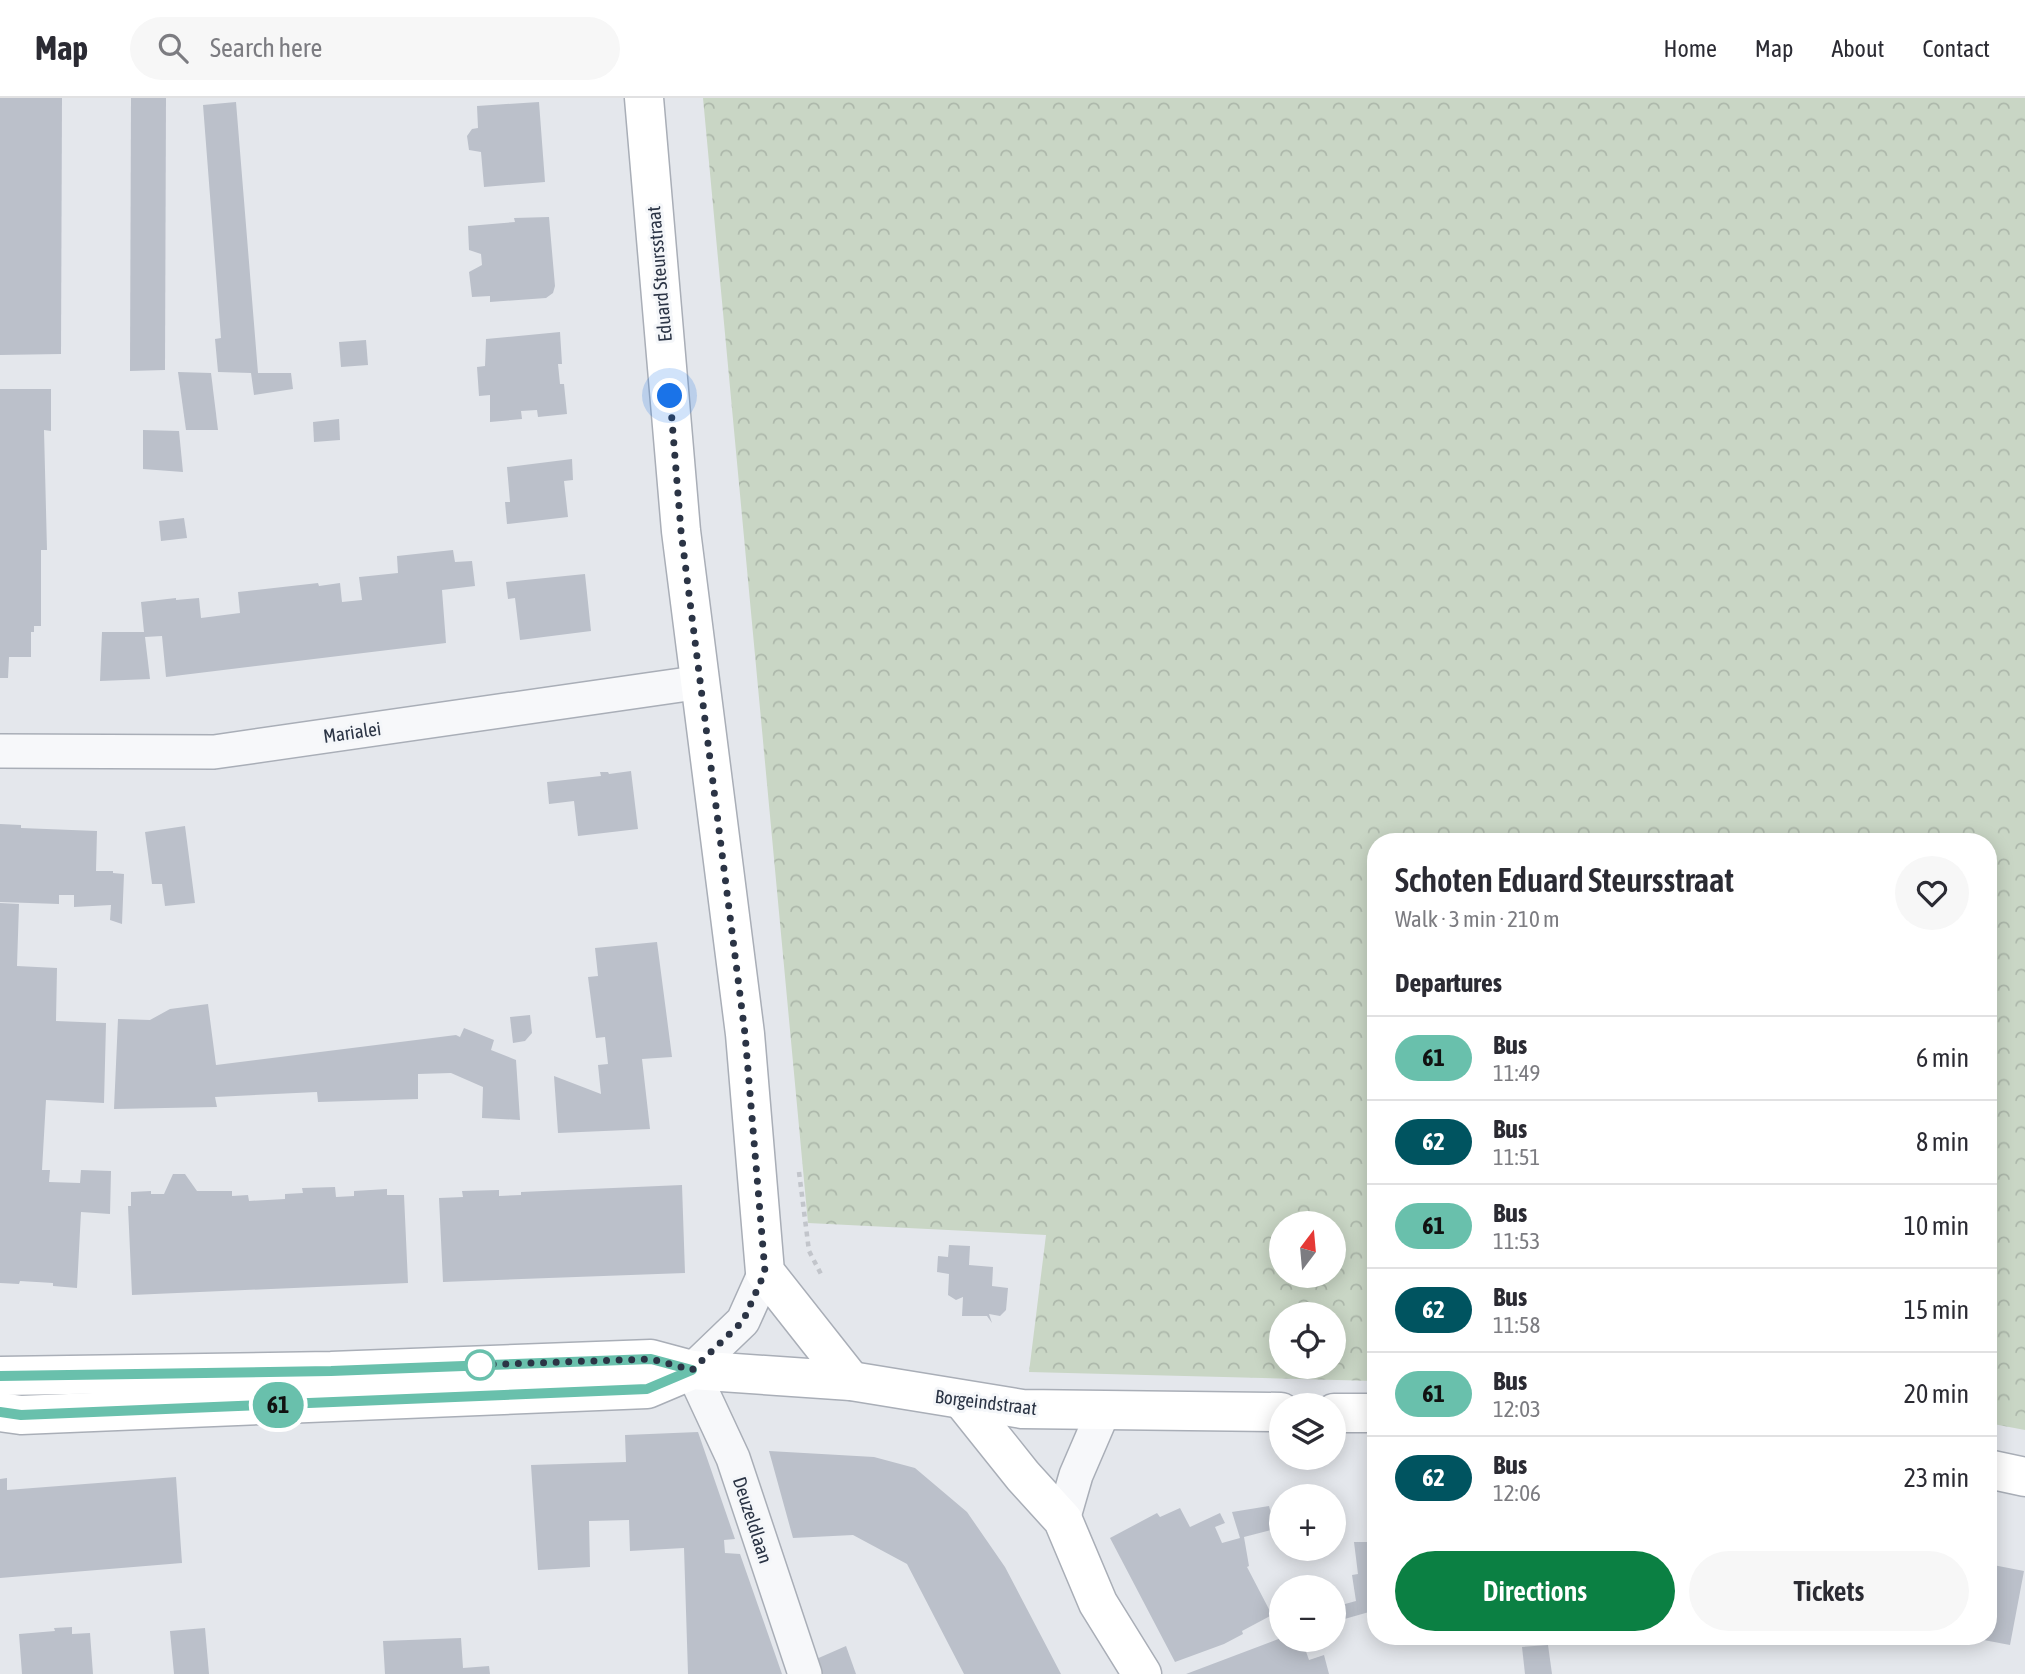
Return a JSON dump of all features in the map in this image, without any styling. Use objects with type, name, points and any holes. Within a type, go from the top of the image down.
[{"type":"street","name":"Eduard Steursstraat","points":[[644,98],[681,531],[745,1034],[765,1272]]},
{"type":"street","name":"Marialei","points":[[0,751],[214,752],[702,682]]},
{"type":"street","points":[[0,1412],[21,1415],[107,1393],[331,1371],[651,1359],[692,1370],[743,1321],[765,1272],[851,1381]]},
{"type":"street","name":"Borgeindstraat","points":[[692,1370],[851,1381],[1022,1409],[1269,1412]]},
{"type":"street","name":"Deuzeldlaan","points":[[692,1370],[733,1458],[804,1674]]},
{"type":"street","points":[[0,1376],[107,1393]]},
{"type":"street","points":[[963,1401],[1023,1476],[1063,1520],[1098,1603],[1142,1674]]},
{"type":"street","points":[[1063,1520],[1076,1475],[1104,1410]]},
{"type":"street","points":[[1346,1413],[1367,1413]]},
{"type":"street","points":[[1997,1471],[2025,1478]]},
{"type":"green space","points":[[703,98],[2025,98],[2025,1430],[1997,1425],[1997,833],[1367,833],[1367,1381],[1298,1379],[1346,1379],[1346,1302],[1269,1302],[1269,1378],[1029,1372],[1046,1235],[808,1223]]},
{"type":"building","points":[[0,98],[62,98],[61,354],[0,355]]},
{"type":"building","points":[[131,98],[166,98],[165,370],[130,371]]},
{"type":"building","points":[[236,102],[258,373],[291,373],[293,389],[254,395],[251,373],[218,372],[215,339],[221,338],[203,105]]},
{"type":"building","points":[[539,102],[545,182],[484,187],[481,152],[469,150],[467,136],[472,129],[478,128],[477,106]]},
{"type":"building","points":[[549,217],[555,286],[553,293],[546,298],[490,302],[490,296],[472,297],[469,272],[482,265],[481,254],[469,250],[468,226],[515,222],[514,218]]},
{"type":"building","points":[[560,332],[562,364],[558,364],[560,384],[564,384],[567,414],[538,417],[537,410],[521,411],[522,419],[490,422],[490,395],[479,396],[477,367],[485,366],[486,339]]},
{"type":"building","points":[[366,340],[368,365],[341,367],[339,342]]},
{"type":"building","points":[[178,372],[211,373],[218,430],[186,430]]},
{"type":"building","points":[[0,389],[51,389],[51,431],[44,430],[47,550],[41,550],[41,626],[34,626],[34,632],[31,632],[31,657],[9,657],[8,678],[0,678]]},
{"type":"building","points":[[339,419],[340,440],[314,442],[313,422]]},
{"type":"building","points":[[143,430],[179,431],[183,472],[143,469]]},
{"type":"building","points":[[572,459],[573,480],[564,481],[568,517],[507,524],[505,502],[510,502],[507,467]]},
{"type":"building","points":[[184,518],[187,538],[161,541],[159,521]]},
{"type":"building","points":[[453,550],[455,562],[472,561],[475,586],[442,590],[446,643],[166,677],[162,636],[145,637],[150,679],[100,681],[102,632],[144,632],[141,602],[199,598],[201,618],[240,613],[238,592],[318,583],[319,586],[340,583],[342,602],[362,600],[359,577],[398,573],[397,556]]},
{"type":"building","points":[[585,574],[591,631],[520,640],[515,598],[508,599],[506,582]]},
{"type":"building","points":[[631,771],[638,829],[578,836],[574,801],[549,804],[547,782],[601,776],[600,772],[609,774]]},
{"type":"building","points":[[0,824],[21,825],[21,828],[97,831],[96,871],[124,874],[122,924],[110,920],[111,905],[74,907],[74,895],[59,895],[59,904],[0,902]]},
{"type":"building","points":[[185,826],[195,903],[165,906],[162,884],[152,884],[145,832]]},
{"type":"building","points":[[0,903],[19,904],[17,966],[57,968],[56,1021],[106,1023],[104,1103],[46,1100],[42,1170],[50,1170],[49,1182],[80,1183],[81,1170],[111,1171],[110,1214],[81,1212],[77,1288],[53,1286],[53,1283],[0,1283]]},
{"type":"building","points":[[657,942],[672,1057],[642,1059],[650,1129],[558,1133],[554,1076],[601,1094],[598,1065],[608,1064],[605,1037],[596,1038],[588,977],[598,976],[595,948]]},
{"type":"building","points":[[208,1004],[216,1065],[456,1035],[460,1037],[464,1028],[494,1040],[491,1050],[516,1060],[520,1120],[482,1118],[483,1087],[451,1073],[418,1074],[418,1099],[318,1102],[317,1092],[215,1097],[217,1107],[114,1109],[118,1019],[150,1020],[170,1009]]},
{"type":"building","points":[[530,1015],[532,1033],[525,1041],[513,1043],[510,1017]]},
{"type":"building","points":[[173,1174],[185,1174],[197,1191],[232,1191],[232,1196],[248,1195],[249,1201],[285,1199],[285,1194],[303,1193],[302,1188],[335,1187],[336,1197],[354,1196],[354,1191],[387,1189],[387,1195],[404,1195],[408,1283],[132,1295],[128,1206],[131,1206],[131,1192],[151,1191],[151,1194],[164,1194]]},
{"type":"building","points":[[682,1185],[685,1273],[443,1282],[439,1198],[463,1197],[462,1191],[499,1190],[499,1196],[521,1195],[521,1192]]},
{"type":"building","points":[[949,1245],[970,1246],[969,1265],[993,1267],[992,1286],[1008,1288],[1006,1310],[1000,1316],[989,1314],[992,1323],[987,1316],[962,1316],[963,1297],[956,1300],[948,1295],[949,1274],[937,1272],[938,1256],[948,1257]]},
{"type":"building","points":[[698,1432],[735,1539],[724,1540],[725,1553],[740,1554],[782,1674],[688,1674],[684,1548],[630,1551],[629,1520],[589,1521],[590,1567],[538,1570],[531,1465],[626,1462],[625,1435]]},
{"type":"building","points":[[769,1451],[874,1457],[915,1468],[967,1512],[1005,1567],[1061,1674],[964,1674],[907,1564],[853,1535],[793,1538]]},
{"type":"building","points":[[176,1477],[182,1563],[0,1578],[0,1479],[7,1478],[7,1490]]},
{"type":"building","points":[[1269,1506],[1269,1531],[1244,1537],[1247,1567],[1269,1609],[1269,1617],[1224,1644],[1175,1662],[1110,1538],[1157,1513],[1160,1517],[1180,1508],[1190,1527],[1220,1513],[1225,1523],[1215,1527],[1222,1543],[1240,1538],[1232,1512]]},
{"type":"building","points":[[1354,1542],[1367,1542],[1367,1613],[1346,1619],[1346,1604],[1356,1601],[1352,1575],[1358,1574]]},
{"type":"building","points":[[1997,1566],[2024,1571],[2010,1645],[1997,1643]]},
{"type":"building","points":[[72,1627],[72,1634],[90,1633],[93,1674],[22,1674],[19,1634]]},
{"type":"building","points":[[205,1628],[209,1674],[174,1674],[170,1631]]},
{"type":"building","points":[[461,1638],[463,1668],[489,1666],[490,1674],[385,1674],[383,1641]]},
{"type":"building","points":[[1269,1643],[1269,1652],[1306,1652],[1309,1660],[1324,1655],[1329,1674],[1186,1674]]},
{"type":"building","points":[[1548,1645],[1552,1674],[1525,1674],[1522,1647]]},
{"type":"building","points":[[846,1646],[856,1674],[818,1674],[814,1660]]},
{"type":"bus line","name":"61","points":[[0,1376],[331,1371],[651,1359],[692,1370],[647,1389],[21,1415],[0,1412]]},
{"type":"route","points":[[480,1365],[474,1365],[651,1359],[692,1370],[743,1321],[765,1272],[745,1034],[681,531],[670,396]]}]
